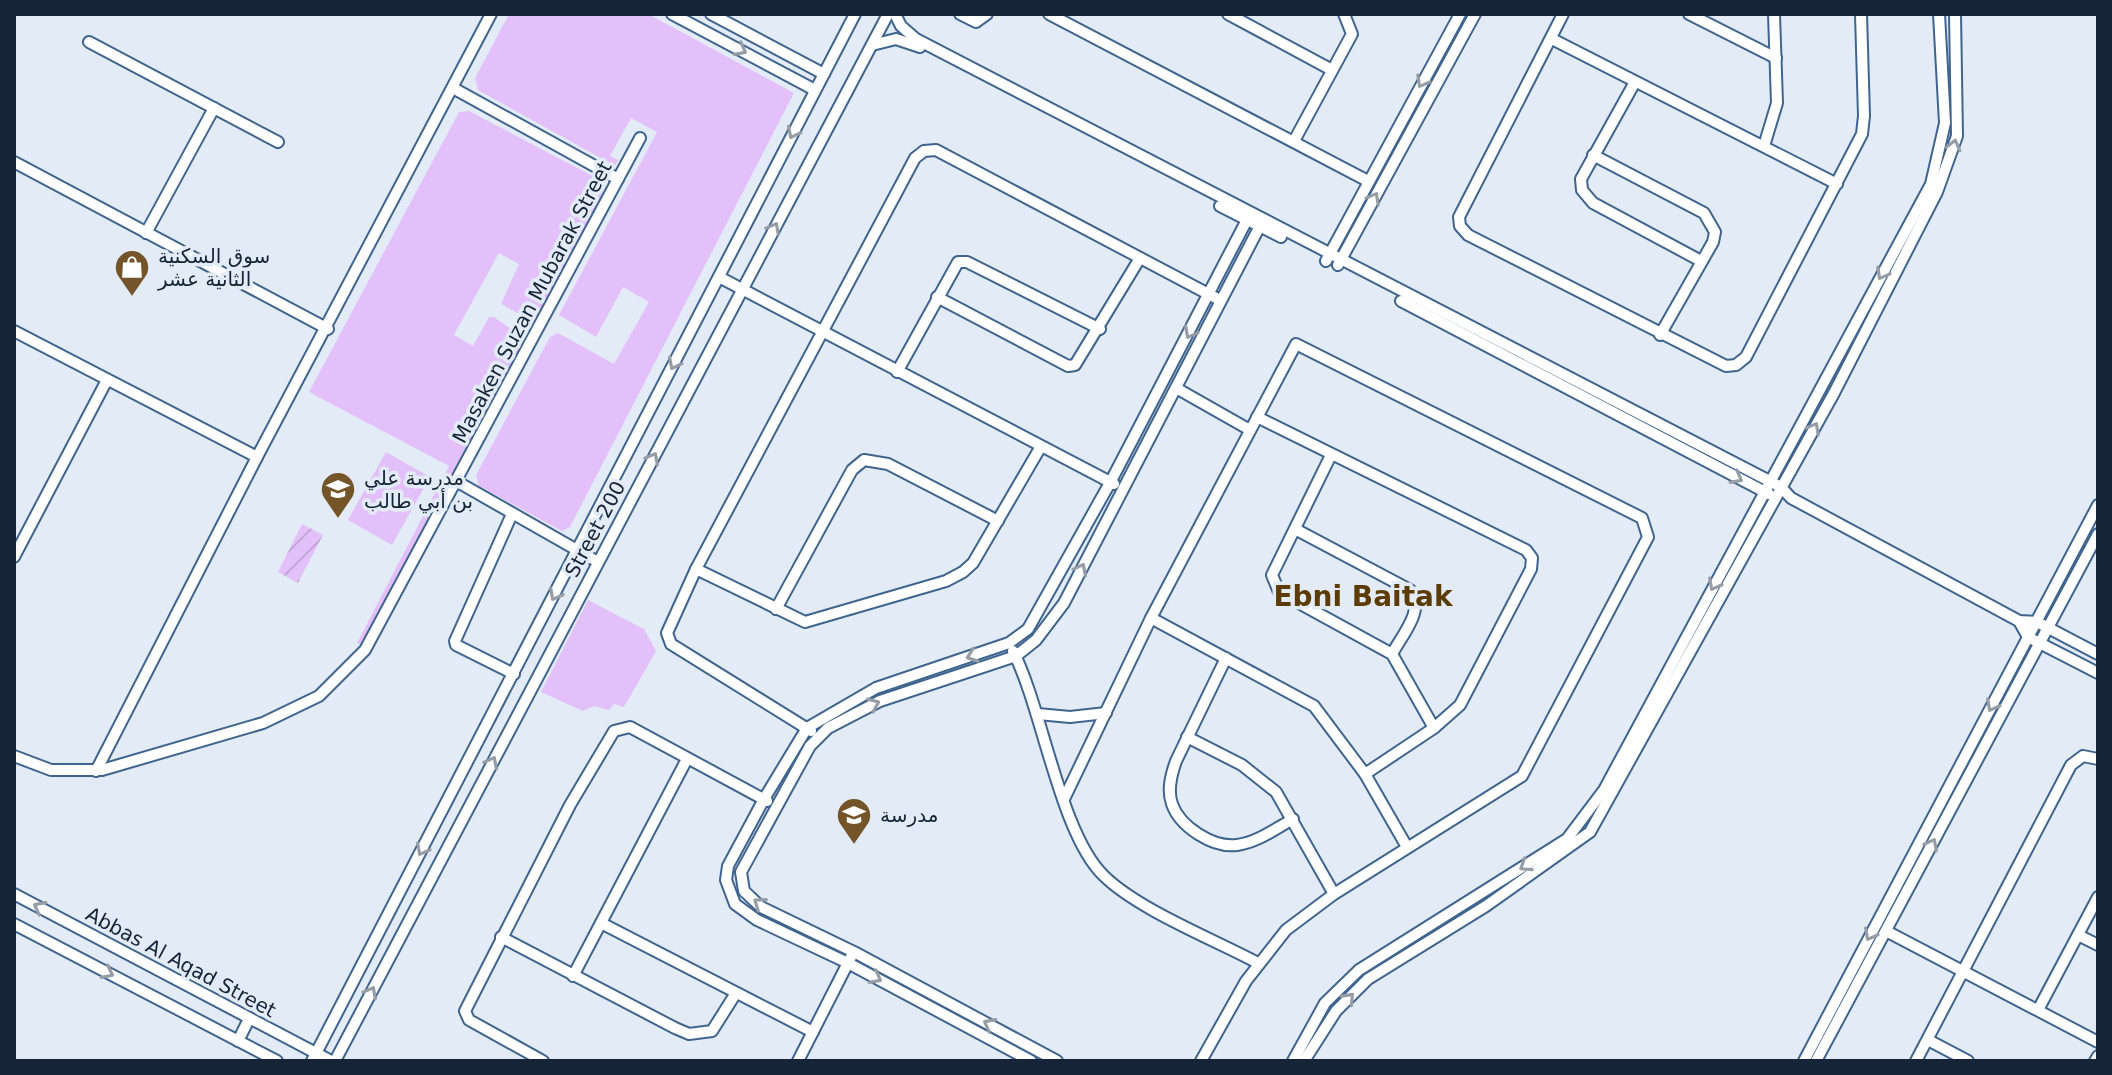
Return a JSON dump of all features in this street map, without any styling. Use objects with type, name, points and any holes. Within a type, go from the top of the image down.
[{"type":"street","points":[[96,771],[257,457],[328,329],[491,14]]},
{"type":"street","points":[[672,14],[815,90]]},
{"type":"street","points":[[711,14],[824,74]]},
{"type":"street","name":"Street 200","points":[[314,1057],[855,14]]},
{"type":"street","name":"Street 200","points":[[333,1061],[888,14]]},
{"type":"street","points":[[895,14],[901,26],[916,39],[1262,224],[1791,498],[2019,621],[2042,625],[2098,654]]},
{"type":"street","points":[[960,14],[976,22],[987,14]]},
{"type":"street","points":[[1049,14],[1366,180]]},
{"type":"street","points":[[1228,14],[1332,70]]},
{"type":"street","points":[[1294,141],[1352,34],[1344,14]]},
{"type":"street","points":[[1326,258],[1366,180],[1460,14]]},
{"type":"street","points":[[1339,264],[1475,14]]},
{"type":"street","points":[[1563,14],[1459,217],[1460,226],[1468,235],[1726,366],[1736,365],[1746,357],[1862,134],[1861,14]]},
{"type":"street","points":[[1689,14],[1776,58]]},
{"type":"street","points":[[1764,146],[1777,103],[1774,14]]},
{"type":"street","points":[[1293,1061],[1325,1003],[1359,970],[1567,839],[1589,814],[1935,174],[1945,123],[1939,14]]},
{"type":"street","points":[[1304,1061],[1336,1011],[1359,987],[1486,906],[1590,832],[1841,379],[1948,166],[1957,136],[1955,14]]},
{"type":"street","points":[[1939,26],[1956,27]]},
{"type":"street","points":[[872,45],[896,39],[913,43],[1249,217]]},
{"type":"street","points":[[1552,39],[1837,184]]},
{"type":"street","points":[[89,42],[278,142]]},
{"type":"street","points":[[779,71],[788,55]]},
{"type":"street","points":[[1635,82],[1581,179],[1582,190],[1593,203],[1701,261]]},
{"type":"street","points":[[453,88],[618,179]]},
{"type":"street","points":[[146,233],[214,108]]},
{"type":"street","name":"Masaken Suzan Mubarak Street","points":[[14,756],[51,770],[96,771],[278,718],[332,687],[365,650],[640,138]]},
{"type":"street","points":[[819,736],[667,639],[696,569],[915,158],[924,151],[936,150],[1221,301]]},
{"type":"street","points":[[1593,155],[1704,213],[1715,232],[1713,242],[1660,335]]},
{"type":"street","points":[[14,162],[328,329]]},
{"type":"street","points":[[1031,1061],[848,963],[757,920],[735,904],[728,892],[728,866],[807,728],[876,688],[1009,643],[1028,629],[1040,613],[1111,481],[1249,217]]},
{"type":"street","points":[[1057,1061],[854,952],[761,907],[744,891],[741,872],[775,805],[819,736],[880,701],[1016,656],[1036,640],[1064,603],[1262,224]]},
{"type":"street","points":[[937,297],[1068,366],[1080,361],[1140,258]]},
{"type":"street","points":[[897,372],[951,268],[958,262],[967,262],[1100,329]]},
{"type":"street","points":[[719,277],[1123,489]]},
{"type":"street","points":[[14,331],[257,457]]},
{"type":"street","points":[[1064,799],[1151,618],[1298,344],[1642,518],[1647,526],[1648,537],[1522,776],[1334,894],[1286,930],[1258,963],[1201,1061]]},
{"type":"street","points":[[14,557],[107,380]]},
{"type":"street","points":[[1176,388],[1250,430]]},
{"type":"street","points":[[1257,417],[1526,550],[1532,558],[1531,569],[1469,693],[1434,728],[1365,774]]},
{"type":"street","points":[[696,569],[798,620],[811,622],[946,581],[973,563],[1040,448]]},
{"type":"street","points":[[1331,455],[1272,575],[1279,592],[1392,654],[1434,728]]},
{"type":"street","points":[[776,609],[852,470],[864,460],[888,464],[998,521]]},
{"type":"street","points":[[456,481],[598,562]]},
{"type":"street","points":[[2042,625],[2098,505]]},
{"type":"street","points":[[512,514],[455,641],[456,645],[514,674]]},
{"type":"street","points":[[1295,529],[1410,590],[1417,598],[1417,607],[1392,654]]},
{"type":"street","points":[[1804,1061],[2033,639],[2098,534]]},
{"type":"street","points":[[1151,618],[1314,706],[1365,774],[1407,847]]},
{"type":"street","points":[[2019,621],[2033,639],[2098,673]]},
{"type":"street","points":[[1816,1061],[1886,931],[2033,639]]},
{"type":"street","points":[[1009,643],[1038,714],[1064,799],[1087,854],[1118,888],[1258,963]]},
{"type":"street","points":[[1226,658],[1173,769],[1170,792],[1173,806],[1200,834],[1220,843],[1239,844],[1257,840],[1293,819]]},
{"type":"street","points":[[1038,714],[1070,717],[1106,713]]},
{"type":"street","points":[[543,1061],[465,1015],[501,937],[570,805],[614,731],[630,727],[775,805]]},
{"type":"street","points":[[1187,737],[1263,778],[1293,819],[1334,894]]},
{"type":"street","points":[[1916,1061],[2071,765],[2083,756],[2098,759]]},
{"type":"street","points":[[573,976],[687,759]]},
{"type":"street","name":"Abbas Al Aqad Street","points":[[14,894],[314,1057],[333,1061]]},
{"type":"street","points":[[1480,896],[1486,906]]},
{"type":"street","points":[[2038,1010],[2098,897]]},
{"type":"street","points":[[601,923],[813,1032]]},
{"type":"street","points":[[14,924],[277,1061]]},
{"type":"street","points":[[1886,931],[2098,1042]]},
{"type":"street","points":[[2078,935],[2098,945]]},
{"type":"street","points":[[501,937],[689,1034],[712,1031],[736,993]]},
{"type":"street","points":[[798,1061],[854,952]]},
{"type":"street","points":[[238,1041],[249,1019]]},
{"type":"street","points":[[1824,1023],[1835,1028]]},
{"type":"street","points":[[1928,1040],[1968,1061]]},
{"type":"shaded area","points":[[509,14],[648,14],[794,93],[570,527],[562,531],[479,486],[476,475],[550,337],[558,333],[614,364],[649,302],[623,287],[596,337],[559,315],[657,132],[631,118],[610,156],[618,160],[615,166],[478,90],[475,78]]},
{"type":"shaded area","points":[[469,111],[600,180],[604,194],[534,322],[501,304],[519,264],[499,253],[454,335],[473,346],[489,317],[494,317],[525,339],[366,647],[357,643],[449,466],[309,392],[459,112]]},
{"type":"shaded area","points":[[386,452],[430,477],[392,545],[348,520]]},
{"type":"shaded area","points":[[302,524],[323,535],[298,583],[278,572]]},
{"type":"shaded area","points":[[588,600],[644,629],[656,651],[624,707],[614,704],[609,710],[594,706],[583,711],[541,692]]},
{"type":"place","name":"سوق السكنية الثانية عشر","points":[[132,298]]},
{"type":"place","name":"مدرسة علي بن أبي طالب","points":[[338,520]]},
{"type":"place","name":"مدرسة","points":[[854,846]]},
{"type":"district","name":"Ebni Baitak","points":[[1363,596]]}]
